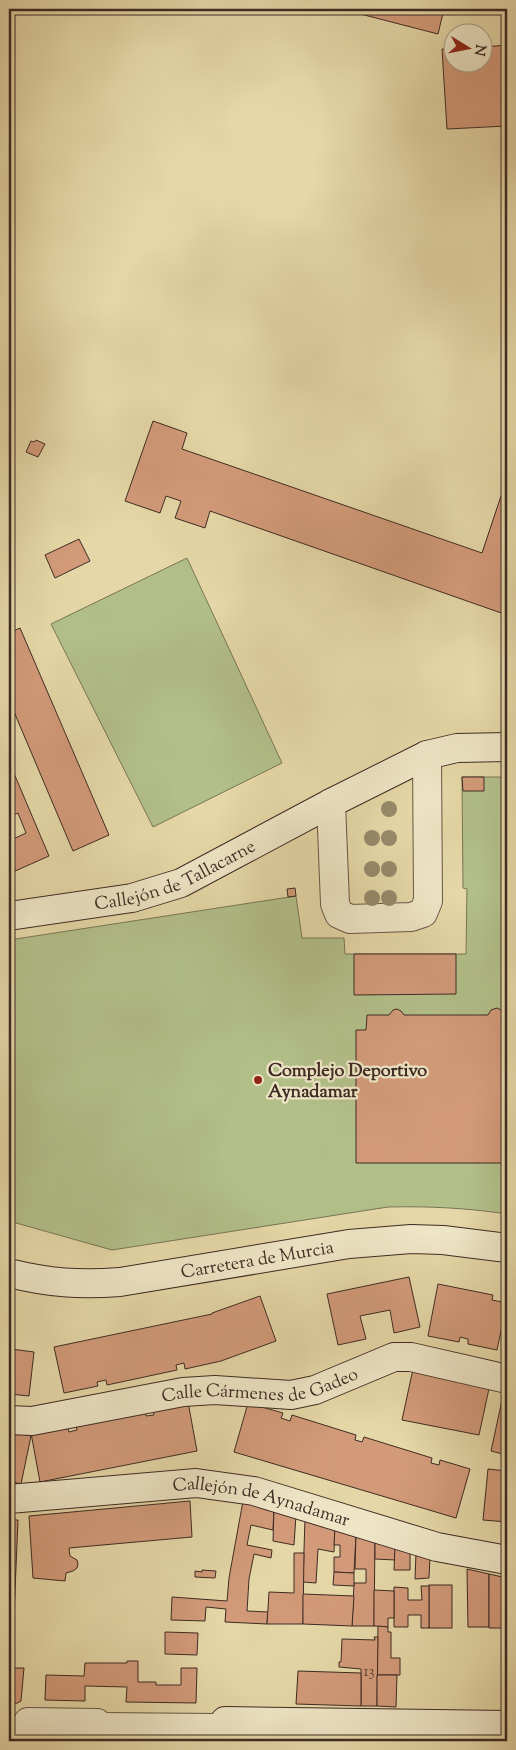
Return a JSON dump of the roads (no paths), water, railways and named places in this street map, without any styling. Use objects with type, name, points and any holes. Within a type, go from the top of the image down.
[{"type":"street","name":"Callejón de Tallacarne","points":[[9,916],[132,898],[181,883],[331,803],[427,755],[457,748],[507,747]]},
{"type":"street","points":[[331,803],[335,904],[339,914],[350,919],[411,917],[423,913],[428,901],[427,755]]},
{"type":"street","name":"Carretera de Murcia","points":[[9,1273],[46,1281],[88,1284],[120,1282],[349,1244],[411,1239],[443,1240],[507,1248]]},
{"type":"street","name":"Calle Cármenes de Gadeo","points":[[9,1420],[32,1422],[183,1392],[215,1390],[291,1394],[315,1390],[394,1357],[410,1357],[507,1379]]},
{"type":"street","name":"Callejón de Aynadamar","points":[[9,1499],[196,1483],[254,1492],[437,1547],[507,1560]]},
{"type":"street","points":[[28,1732],[97,1725],[311,1732],[507,1725]]},
{"type":"place","name":"Complejo Deportivo Aynadamar","points":[[258,1080]]}]
